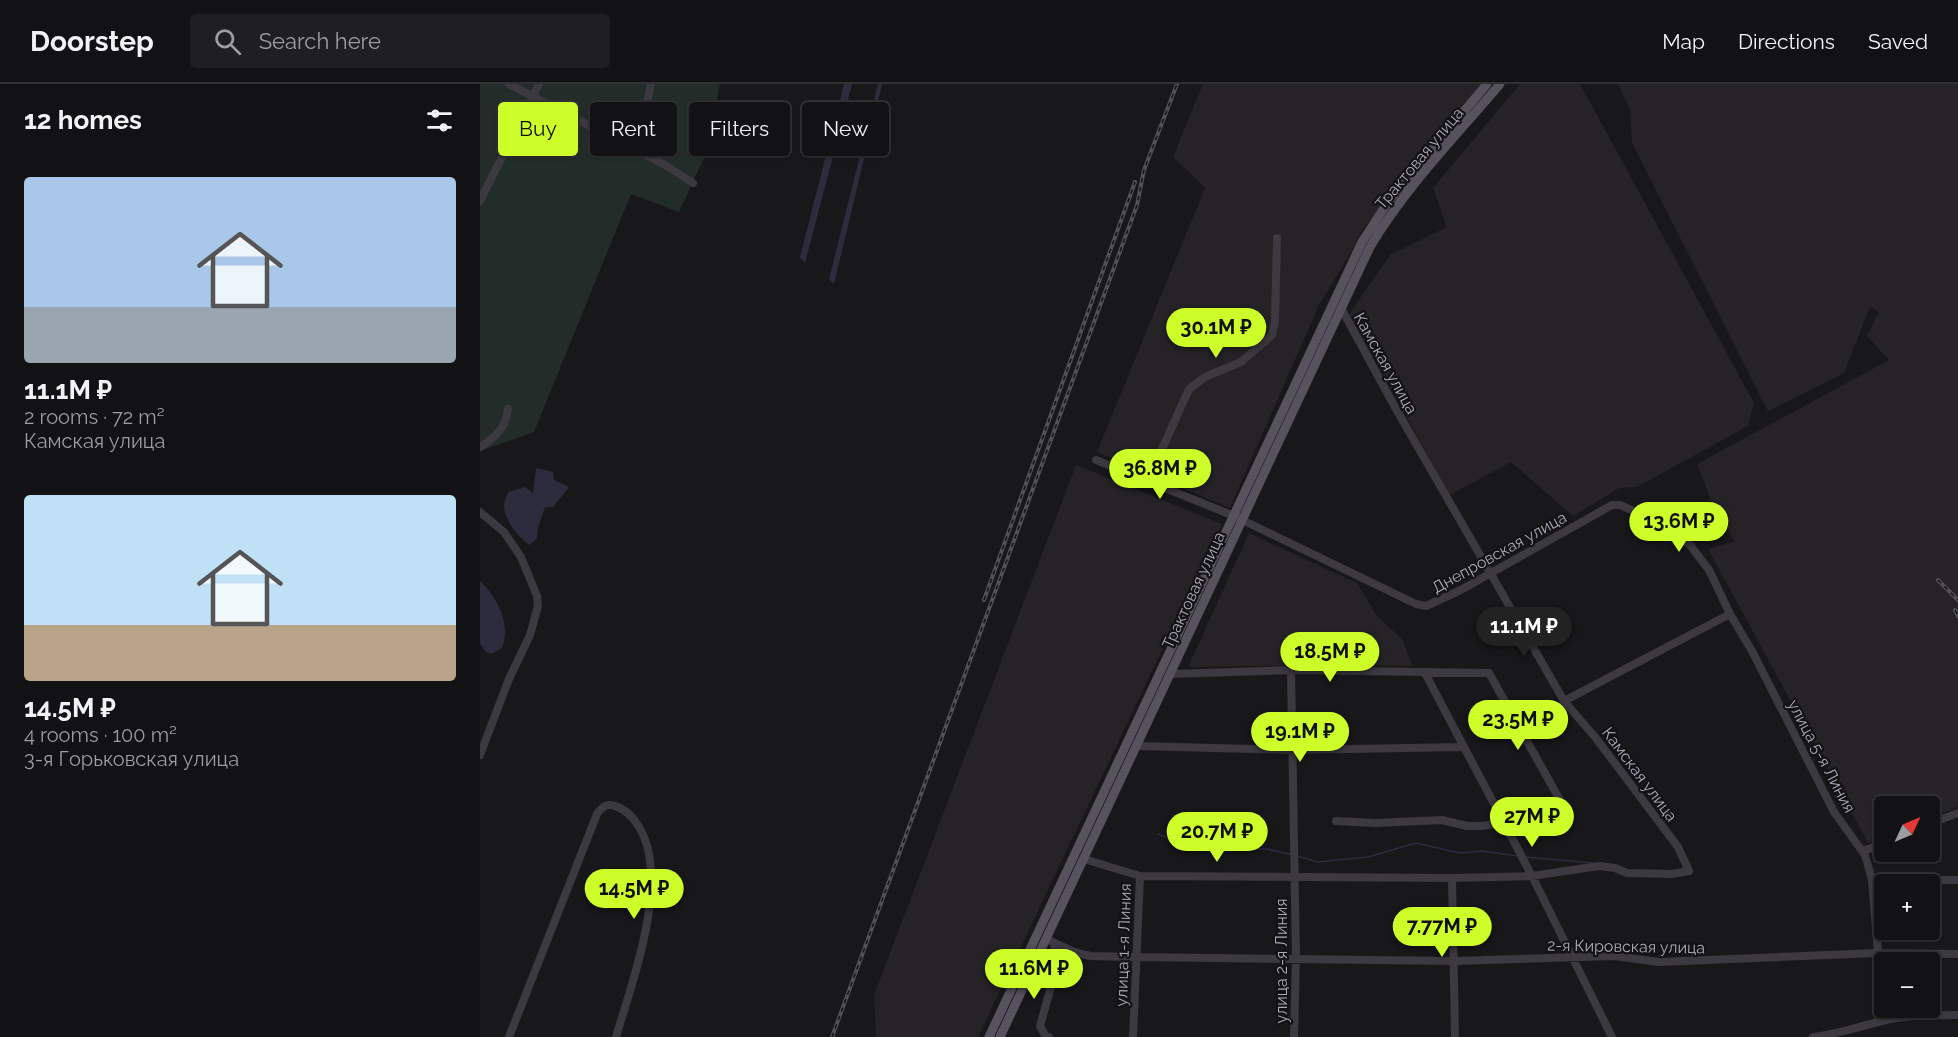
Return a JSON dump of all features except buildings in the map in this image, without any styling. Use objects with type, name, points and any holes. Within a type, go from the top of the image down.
[{"type":"main road","name":"Трактовая улица","points":[[1000,1037],[1050,941],[1084,859],[1171,674],[1291,390],[1365,236],[1388,202],[1487,84]]},
{"type":"main road","name":"Трактовая улица","points":[[989,1037],[1359,270],[1381,229],[1406,196],[1500,84]]},
{"type":"street","points":[[509,84],[590,126]]},
{"type":"street","points":[[480,201],[539,84]]},
{"type":"street","points":[[647,102],[651,84]]},
{"type":"street","points":[[648,156],[693,183]]},
{"type":"street","points":[[1144,479],[1163,447],[1189,389],[1205,377],[1241,362],[1272,335],[1275,321],[1277,238]]},
{"type":"street","name":"Камская улица","points":[[1341,308],[1563,701],[1595,737],[1678,847],[1689,871],[1672,874],[1627,873],[1616,868],[1599,866],[1532,876]]},
{"type":"street","points":[[480,447],[500,433],[507,420],[508,409]]},
{"type":"street","name":"Днепровская улица","points":[[1096,460],[1238,518],[1416,604],[1426,606],[1459,591],[1612,505]]},
{"type":"street","name":"улица 5-я Линия","points":[[1612,505],[1620,505],[1655,520],[1690,545],[1709,570],[1834,812],[1863,851],[1872,880],[1878,952]]},
{"type":"street","points":[[480,512],[504,532],[521,557],[537,596],[538,606],[530,635],[509,679],[480,755]]},
{"type":"street","points":[[1563,701],[1730,614]]},
{"type":"street","points":[[1171,674],[1291,670],[1489,673],[1568,818],[1565,823],[1504,823],[1481,826],[1442,820],[1376,823],[1336,820]]},
{"type":"street","name":"улица 2-я Линия","points":[[1291,670],[1296,957],[1294,1037]]},
{"type":"street","points":[[1425,673],[1532,876],[1612,1037]]},
{"type":"street","points":[[1137,746],[1292,750],[1463,747]]},
{"type":"street","points":[[509,1037],[597,814],[603,806],[611,804],[626,811],[634,820],[647,846],[652,889],[643,943],[616,1037]]},
{"type":"street","points":[[1940,820],[1958,813]]},
{"type":"street","points":[[1863,851],[1874,847]]},
{"type":"street","name":"улица 1-я Линия","points":[[1084,859],[1140,876],[1133,1037]]},
{"type":"street","points":[[1140,876],[1452,878],[1532,876]]},
{"type":"street","points":[[1452,878],[1455,1037]]},
{"type":"street","points":[[1872,880],[1958,880]]},
{"type":"street","points":[[1049,1037],[1045,1035],[1040,1026],[1057,965],[1050,941]]},
{"type":"street","name":"2-я Кировская улица","points":[[1050,941],[1074,952],[1090,956],[1136,957],[1296,957],[1455,961],[1614,956],[1672,962],[1874,953]]},
{"type":"street","name":"2-я Кировская улица","points":[[1940,954],[1958,954]]},
{"type":"street","points":[[1813,1037],[1845,1033],[1879,1022],[1920,1015],[1958,1015]]},
{"type":"street","name":"улица 5-я Линия","points":[[1879,1018],[1879,1022]]},
{"type":"shaded area","points":[[480,84],[720,84],[716,102],[689,102],[689,156],[705,156],[679,212],[631,194],[534,432],[480,451]]},
{"type":"shaded area","points":[[1203,84],[1482,84],[1362,230],[1319,305],[1230,508],[1097,452],[1205,188],[1173,157]]},
{"type":"shaded area","points":[[1520,84],[1580,84],[1754,403],[1748,426],[1637,487],[1619,488],[1573,516],[1511,462],[1450,495],[1349,314],[1390,255],[1447,227],[1433,188]]},
{"type":"shaded area","points":[[1618,84],[1958,84],[1958,807],[1940,814],[1940,796],[1874,796],[1874,841],[1868,843],[1708,549],[1735,541],[1717,516],[1697,464],[1889,360],[1867,336],[1879,312],[1870,307],[1844,373],[1768,411],[1632,143],[1630,109]]},
{"type":"shaded area","points":[[1076,465],[1222,524],[978,1037],[876,1037],[874,995]]},
{"type":"shaded area","points":[[1249,533],[1357,583],[1377,616],[1402,639],[1413,666],[1188,667]]},
{"type":"water","points":[[844,84],[852,84],[847,102],[839,102]]},
{"type":"water","points":[[878,84],[882,84],[878,102],[873,102]]},
{"type":"water","points":[[826,156],[833,156],[805,263],[800,257]]},
{"type":"water","points":[[860,156],[865,156],[834,284],[829,279]]},
{"type":"water","points":[[536,468],[553,472],[554,480],[569,487],[553,507],[545,507],[537,538],[530,545],[513,528],[504,504],[508,492],[525,487],[533,493]]},
{"type":"water","points":[[480,581],[497,603],[504,621],[505,639],[502,648],[491,654],[485,651],[480,643]]},
{"type":"waterway","points":[[1158,834],[1192,848],[1268,849],[1292,855]]},
{"type":"waterway","points":[[1297,856],[1318,862],[1368,857],[1416,843],[1460,853],[1482,851],[1518,856]]},
{"type":"waterway","points":[[1526,857],[1593,863]]},
{"type":"railway","points":[[832,1037],[1137,205],[1144,170],[1177,84]]},
{"type":"railway","points":[[984,600],[1135,182]]},
{"type":"railway","points":[[1938,580],[1958,600]]},
{"type":"railway","points":[[1955,610],[1958,616]]}]
